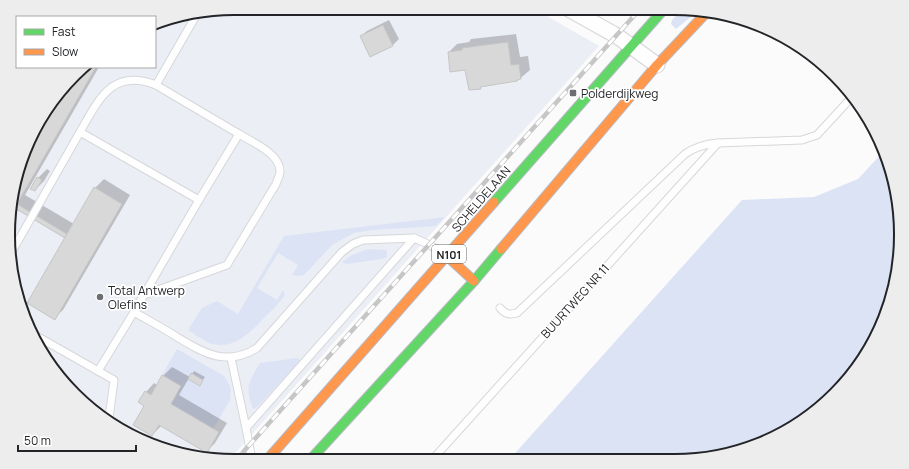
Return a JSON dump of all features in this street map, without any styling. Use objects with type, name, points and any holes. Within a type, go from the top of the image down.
[{"type":"main road","name":"SCHELDELAAN","points":[[272,454],[659,15]]},
{"type":"main road","name":"N101","points":[[315,454],[474,281],[657,65],[702,17]]},
{"type":"main road","points":[[447,256],[474,281]]},
{"type":"street","points":[[580,15],[617,36],[657,65]]},
{"type":"lane","points":[[156,85],[194,19]]},
{"type":"lane","points":[[15,246],[101,98],[113,86],[122,81],[145,80],[156,85],[273,155],[279,163],[280,172],[276,184],[227,265],[144,295]]},
{"type":"lane","points":[[500,308],[504,313],[510,315],[516,313],[692,149],[718,143],[802,140],[816,135],[849,101]]},
{"type":"lane","points":[[80,132],[199,200]]},
{"type":"lane","points":[[98,371],[239,134]]},
{"type":"lane","name":"BUURTWEG NR 11","points":[[437,454],[718,143]]},
{"type":"lane","points":[[134,312],[204,352],[216,356],[231,358],[248,353],[256,348],[342,252],[353,244],[363,240],[414,238],[430,245],[447,256]]},
{"type":"lane","points":[[246,428],[414,238]]},
{"type":"lane","points":[[41,339],[114,380],[109,415]]},
{"type":"lane","points":[[231,358],[251,454]]},
{"type":"shaded area","points":[[220,15],[545,15],[599,46],[234,454],[220,454],[178,447],[125,425],[101,409],[79,390],[60,368],[44,344],[22,291],[15,249],[15,220],[22,178],[44,125],[69,90],[90,69],[156,68],[156,30],[178,22]]},
{"type":"shaded area","points":[[676,15],[692,16],[676,29],[671,24]]},
{"type":"shaded area","points":[[879,156],[887,178],[894,220],[894,249],[887,291],[871,332],[849,368],[830,390],[808,409],[772,431],[731,447],[717,450],[689,454],[514,454],[742,200],[814,197],[858,179]]},
{"type":"shaded area","points":[[445,217],[436,226],[372,230],[354,233],[332,245],[304,275],[292,275],[298,265],[278,253],[257,288],[277,300],[283,290],[285,295],[251,331],[239,340],[232,343],[217,345],[206,342],[188,330],[202,308],[217,301],[238,314],[284,236]]},
{"type":"shaded area","points":[[368,249],[386,250],[387,257],[347,264],[343,263],[343,261],[352,255]]},
{"type":"shaded area","points":[[177,349],[224,376],[229,384],[231,389],[230,400],[213,429],[171,404],[181,386],[162,375]]},
{"type":"shaded area","points":[[297,358],[300,360],[299,362],[256,408],[253,409],[249,395],[249,385],[250,380],[260,363]]},
{"type":"building","points":[[383,25],[393,46],[370,57],[360,36]]},
{"type":"building","points":[[508,42],[511,65],[519,64],[521,79],[480,87],[481,89],[469,90],[465,70],[450,72],[448,52],[462,50],[462,48]]},
{"type":"building","points":[[91,68],[95,68],[17,203],[22,178],[38,137],[60,101],[79,79]]},
{"type":"building","points":[[37,177],[42,180],[35,191],[30,189]]},
{"type":"building","points":[[94,187],[122,204],[55,320],[27,303]]},
{"type":"building","points":[[17,204],[67,234],[65,238],[17,209]]},
{"type":"building","points":[[191,373],[203,380],[200,386],[188,379]]},
{"type":"building","points":[[162,375],[181,386],[171,404],[219,432],[207,452],[159,425],[152,436],[133,425],[144,406],[138,402],[145,391],[151,395]]},
{"type":"railway","points":[[241,454],[635,15]]},
{"type":"traffic: fast","points":[[494,202],[659,15]]},
{"type":"traffic: fast","points":[[315,454],[474,281],[501,249]]},
{"type":"traffic: slow","points":[[501,249],[657,65],[702,17]]},
{"type":"traffic: slow","points":[[272,454],[494,202]]},
{"type":"traffic: slow","points":[[447,256],[474,281]]},
{"type":"place","name":"Polderdijkweg","points":[[573,93]]},
{"type":"place","name":"Total Antwerp Olefins","points":[[100,297]]}]
